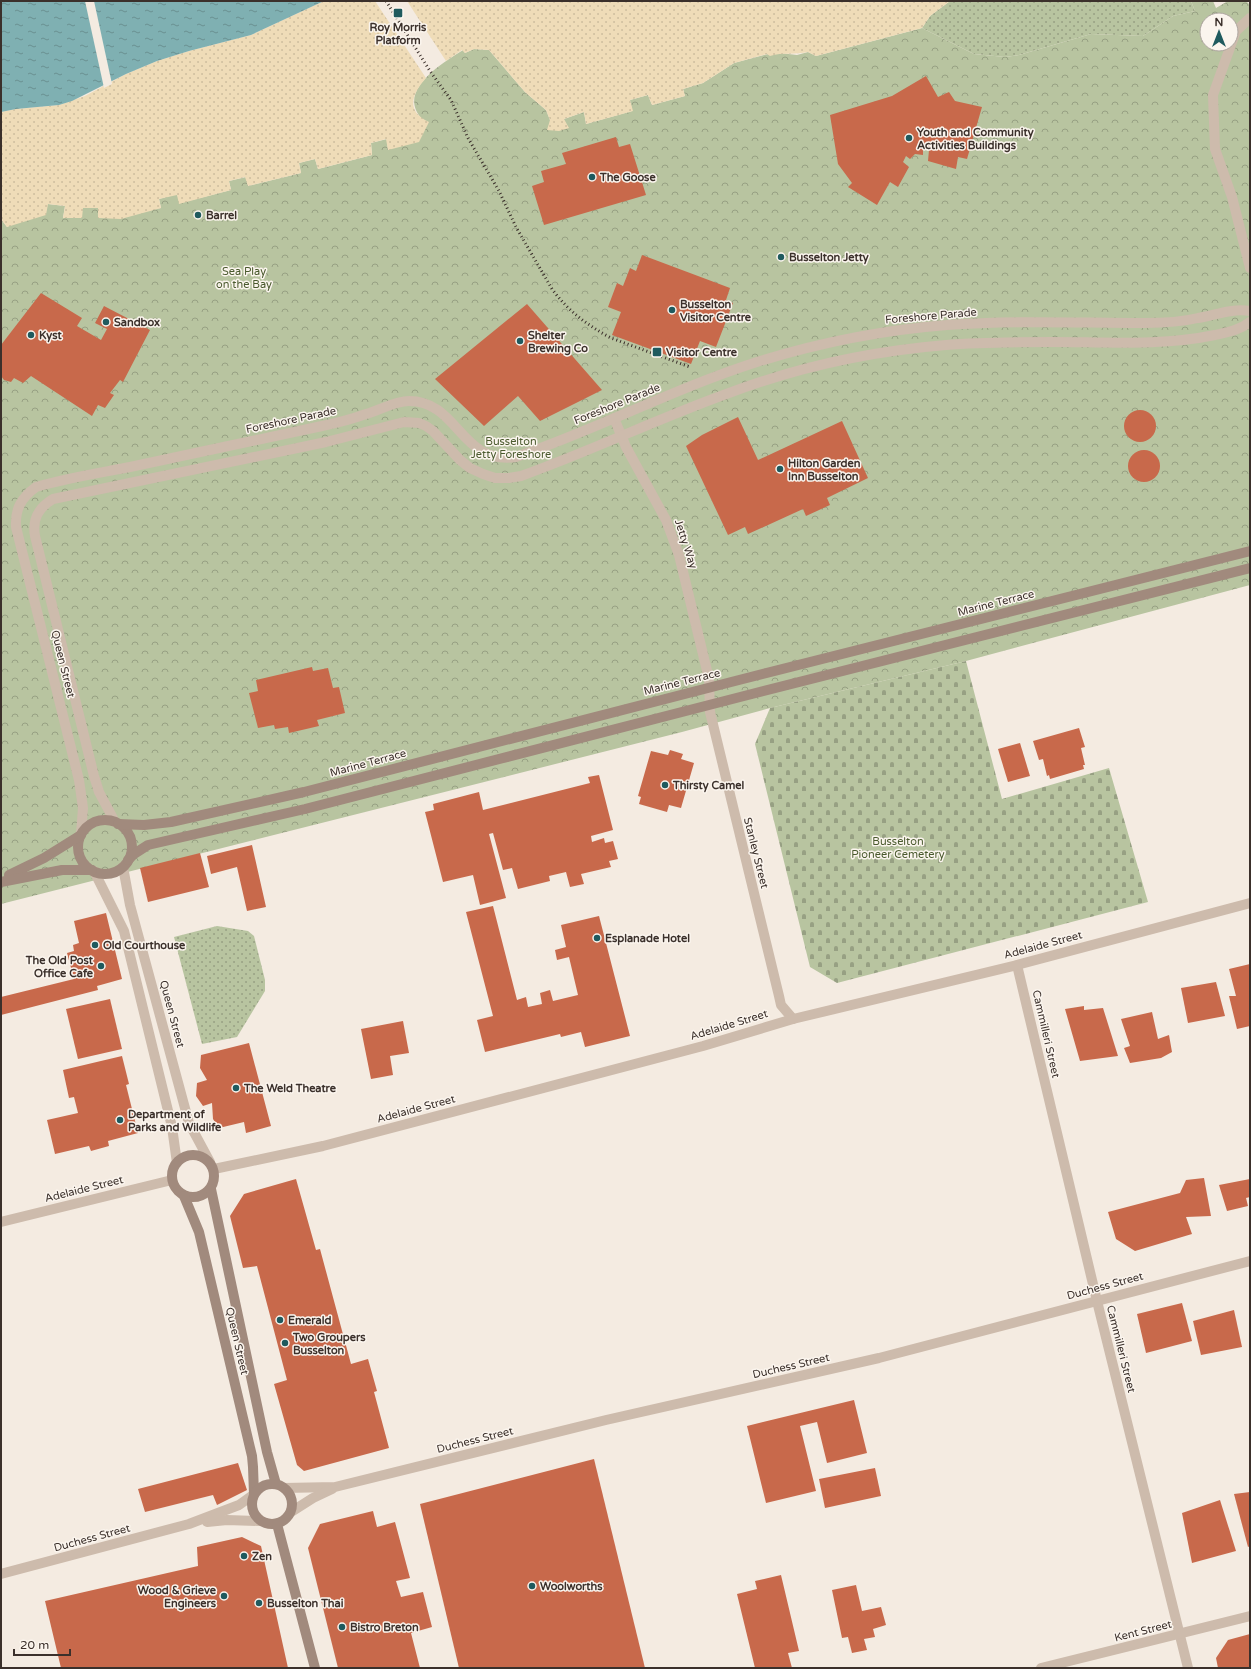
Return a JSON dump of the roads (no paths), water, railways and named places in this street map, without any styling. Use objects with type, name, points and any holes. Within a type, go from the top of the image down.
[{"type":"street","points":[[1250,18],[1236,31],[1213,95],[1215,149],[1232,197],[1250,268]]},
{"type":"street","name":"Foreshore Parade","points":[[21,501],[27,493],[36,487],[346,421],[399,402],[420,402],[437,409],[444,414],[474,446],[490,456],[499,458],[516,457],[722,374],[757,362],[875,333],[932,326],[983,323],[1148,323],[1195,319],[1237,309],[1250,311]]},
{"type":"street","points":[[622,436],[728,393],[763,381],[817,366],[878,353],[920,347],[984,342],[1179,341],[1242,328],[1250,322]]},
{"type":"street","name":"Jetty Way","points":[[614,418],[626,447],[657,502],[679,555],[709,679],[709,688]]},
{"type":"street","name":"Queen Street","points":[[117,823],[99,792],[94,776],[35,536],[34,521],[37,514],[46,503],[60,497],[326,442],[404,422],[419,423],[426,426],[433,431],[460,460],[470,468],[495,478],[521,476],[622,436]]},
{"type":"street","name":"Queen Street","points":[[21,501],[18,509],[16,527],[79,780],[83,808],[81,834]]},
{"type":"street","name":"Marine Terrace","points":[[117,823],[144,825],[171,822],[304,792],[1250,551]]},
{"type":"street","points":[[1,882],[62,870],[109,873],[126,864],[134,854],[148,845],[305,809],[1250,568]]},
{"type":"street","name":"Stanley Street","points":[[709,688],[710,712],[781,1005],[793,1019]]},
{"type":"street","points":[[1,877],[18,872],[44,858],[81,834],[93,823],[100,821],[117,823],[124,828],[131,840],[131,854],[126,864]]},
{"type":"street","points":[[81,834],[78,848],[79,855],[86,866],[93,871],[124,931],[172,1127],[177,1162]]},
{"type":"street","name":"Queen Street","points":[[126,864],[130,905],[189,1123],[212,1166]]},
{"type":"street","name":"Adelaide Street","points":[[212,1166],[323,1146],[703,1046],[793,1019],[1017,964],[1250,903]]},
{"type":"street","name":"Cammilleri Street","points":[[1017,964],[1097,1300],[1188,1668]]},
{"type":"street","points":[[194,1154],[202,1156],[212,1166],[215,1179],[211,1189],[202,1196],[195,1198],[184,1196],[178,1192],[172,1180],[172,1172],[177,1162],[182,1158],[194,1154]]},
{"type":"street","name":"Adelaide Street","points":[[1,1222],[172,1180]]},
{"type":"street","name":"Queen Street","points":[[211,1189],[267,1452],[280,1486]]},
{"type":"street","name":"Queen Street","points":[[184,1196],[199,1232],[252,1456],[253,1495]]},
{"type":"street","name":"Duchess Street","points":[[291,1512],[313,1498],[335,1487],[606,1420],[879,1358],[1250,1261]]},
{"type":"street","points":[[267,1484],[280,1486],[290,1494],[292,1503],[291,1512],[286,1520],[277,1524],[268,1524],[259,1521],[253,1514],[251,1504],[253,1495],[259,1488],[267,1484]]},
{"type":"street","name":"Duchess Street","points":[[280,1486],[335,1487]]},
{"type":"street","name":"Duchess Street","points":[[1,1574],[189,1524],[239,1505],[253,1495]]},
{"type":"street","name":"Duchess Street","points":[[189,1524],[228,1520],[259,1521]]},
{"type":"street","points":[[277,1524],[314,1668]]},
{"type":"street","name":"Kent Street","points":[[1041,1668],[1250,1616]]},
{"type":"water","points":[[1,1],[324,1],[251,35],[157,61],[126,74],[72,101],[59,105],[1,112]]},
{"type":"railway","points":[[386,1],[430,71],[451,100],[468,138],[499,191],[516,227],[558,297],[578,317],[611,338],[690,367]]},
{"type":"place","name":"Roy Morris Platform","points":[[398,13]]},
{"type":"place","name":"Youth and Community Activities Buildings","points":[[909,138]]},
{"type":"place","name":"The Goose","points":[[592,177]]},
{"type":"place","name":"Barrel","points":[[198,215]]},
{"type":"place","name":"Busselton Jetty","points":[[781,257]]},
{"type":"place","name":"Busselton Visitor Centre","points":[[672,310]]},
{"type":"place","name":"Sandbox","points":[[106,322]]},
{"type":"place","name":"Kyst","points":[[31,335]]},
{"type":"place","name":"Shelter Brewing Co","points":[[520,341]]},
{"type":"place","name":"Visitor Centre","points":[[657,352]]},
{"type":"place","name":"Hilton Garden Inn Busselton","points":[[780,469]]},
{"type":"place","name":"Thirsty Camel","points":[[665,785]]},
{"type":"place","name":"Esplanade Hotel","points":[[597,938]]},
{"type":"place","name":"Old Courthouse","points":[[95,945]]},
{"type":"place","name":"The Old Post Office Cafe","points":[[101,966]]},
{"type":"place","name":"The Weld Theatre","points":[[236,1088]]},
{"type":"place","name":"Department of Parks and Wildlife","points":[[120,1120]]},
{"type":"place","name":"Emerald","points":[[280,1320]]},
{"type":"place","name":"Two Groupers Busselton","points":[[285,1343]]},
{"type":"place","name":"Zen","points":[[244,1556]]},
{"type":"place","name":"Woolworths","points":[[532,1586]]},
{"type":"place","name":"Wood & Grieve Engineers","points":[[224,1596]]},
{"type":"place","name":"Busselton Thai","points":[[259,1603]]},
{"type":"place","name":"Bistro Breton","points":[[342,1627]]},
{"type":"park label","name":"Sea Play on the Bay","points":[[244,277]]},
{"type":"park label","name":"Busselton Jetty Foreshore","points":[[511,447]]},
{"type":"park label","name":"Busselton Pioneer Cemetery","points":[[898,847]]}]
